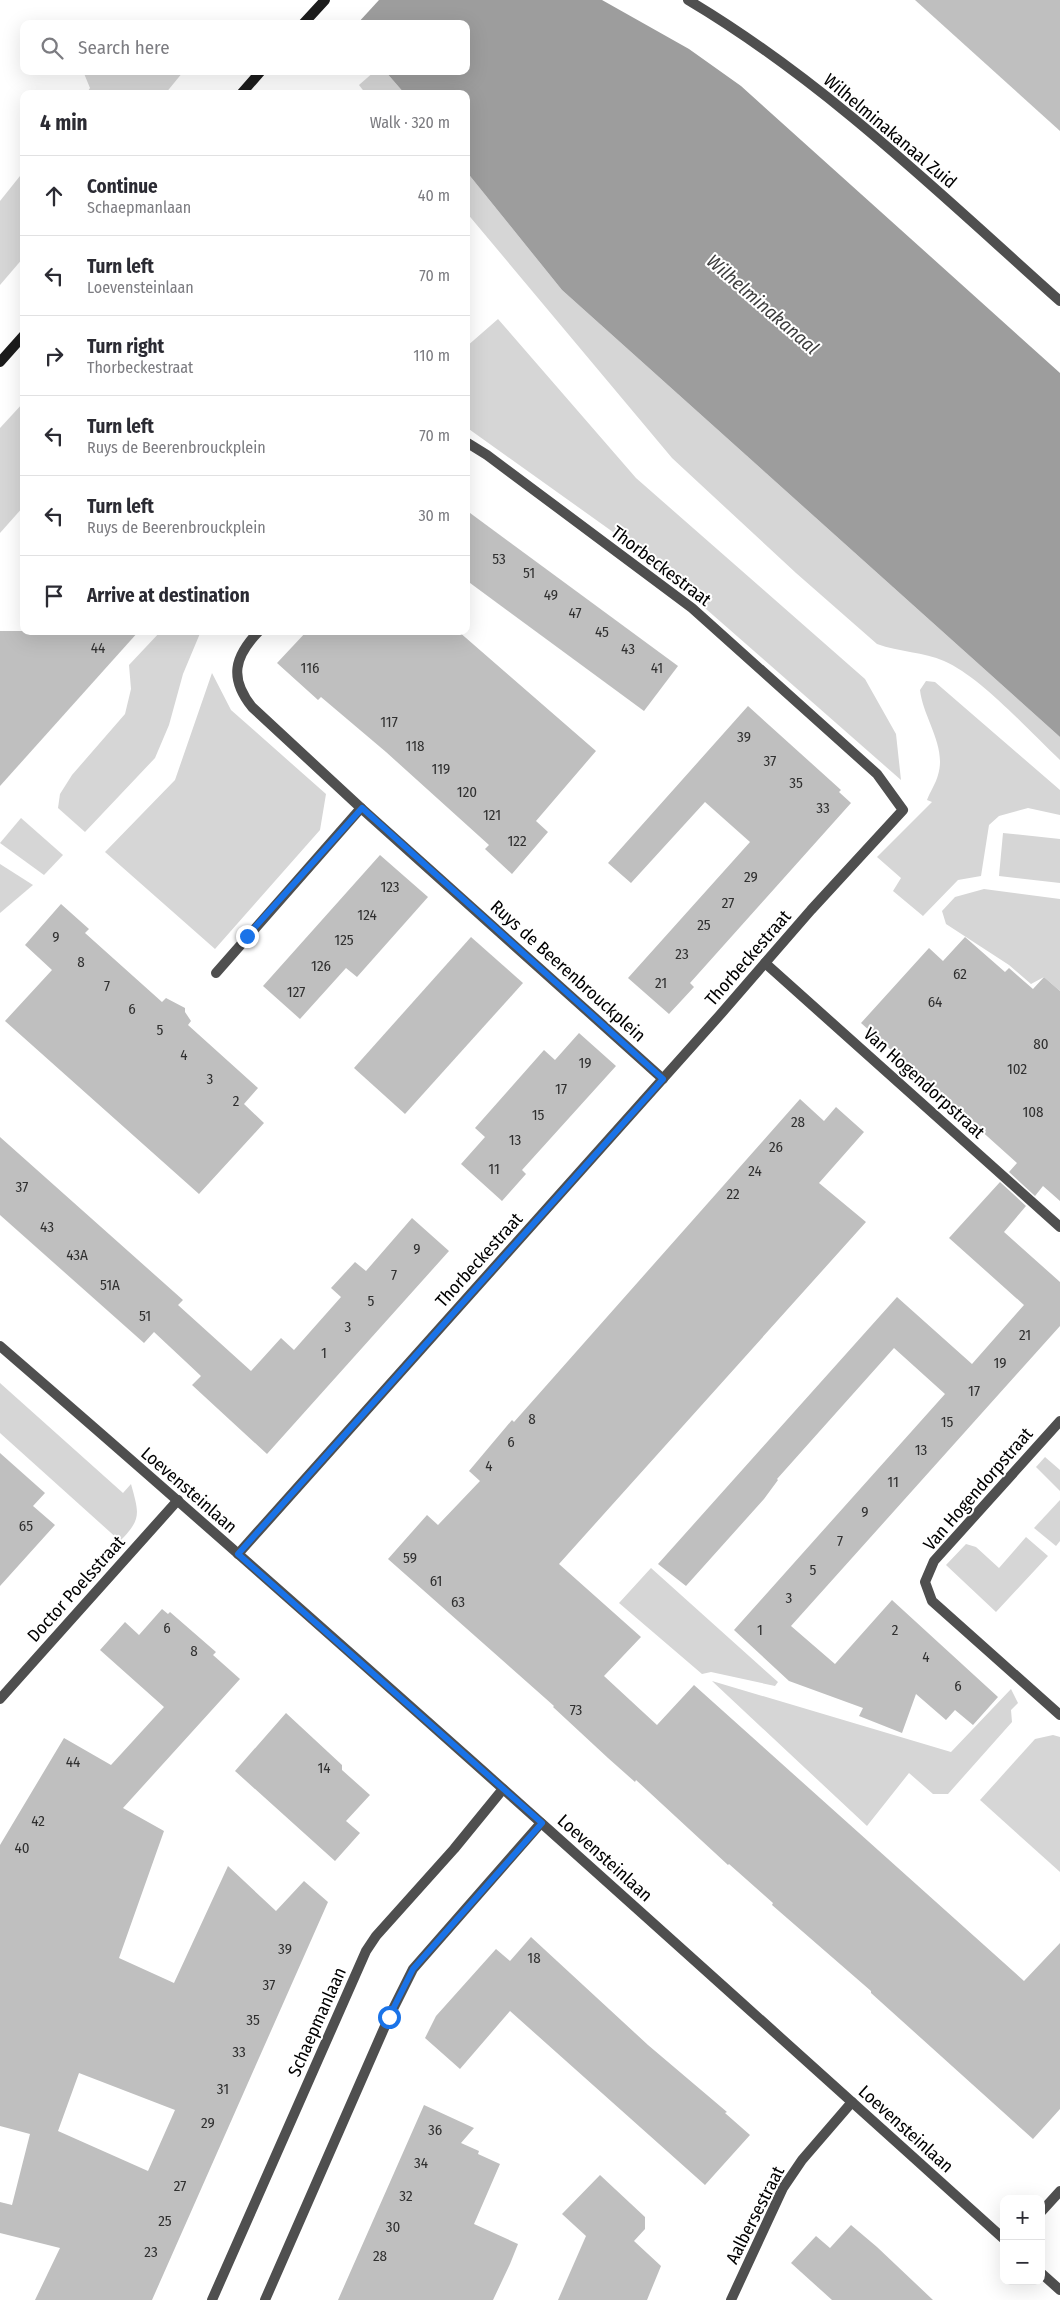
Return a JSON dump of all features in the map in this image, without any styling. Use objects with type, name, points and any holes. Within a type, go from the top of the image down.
[{"type":"main road","points":[[307,20],[325,0]]},
{"type":"main road","points":[[244,90],[257,75]]},
{"type":"main road","points":[[0,362],[20,340]]},
{"type":"street","name":"Wilhelminakanaal Zuid","points":[[688,0],[803,78],[863,125],[1060,301]]},
{"type":"street","name":"Thorbeckestraat","points":[[238,1554],[902,810],[877,774],[692,608],[470,445]]},
{"type":"street","name":"Ruys de Beerenbrouckplein","points":[[255,635],[243,651],[236,674],[240,692],[252,707],[663,1079]]},
{"type":"street","points":[[216,972],[362,808]]},
{"type":"street","name":"Van Hogendorpstraat","points":[[765,963],[1060,1227]]},
{"type":"street","name":"Loevensteinlaan","points":[[0,1346],[178,1500],[542,1823],[1000,2235]]},
{"type":"street","name":"Van Hogendorpstraat","points":[[1060,1421],[934,1561],[925,1582],[932,1601],[1060,1715]]},
{"type":"street","name":"Doctor Poelsstraat","points":[[0,1699],[178,1500]]},
{"type":"street","name":"Schaepmanlaan","points":[[212,2300],[366,1951],[376,1936],[454,1849],[503,1789]]},
{"type":"street","points":[[265,2300],[389,2017],[413,1969],[542,1823]]},
{"type":"street","name":"Aalbersestraat","points":[[731,2300],[783,2188],[802,2160],[852,2102]]},
{"type":"street","points":[[1045,2208],[1060,2191]]},
{"type":"street","points":[[1045,2277],[1060,2290]]},
{"type":"shaded area","points":[[85,75],[181,75],[168,90],[89,90],[90,88]]},
{"type":"shaded area","points":[[370,75],[388,75],[402,90],[363,90],[359,85]]},
{"type":"shaded area","points":[[20,176],[20,262],[0,285],[0,201]]},
{"type":"shaded area","points":[[470,176],[562,290],[1060,737],[1060,760],[989,692],[958,669],[936,658],[877,644],[796,573],[672,458],[470,217]]},
{"type":"shaded area","points":[[498,319],[636,478],[865,679],[896,734],[901,780],[641,552],[470,430],[470,344]]},
{"type":"shaded area","points":[[20,406],[20,510],[0,533],[0,428]]},
{"type":"shaded area","points":[[157,635],[199,635],[183,674],[169,725],[155,758],[85,832],[58,808],[60,794],[72,775],[125,714],[131,689],[129,665]]},
{"type":"shaded area","points":[[212,673],[231,710],[326,794],[320,830],[215,949],[105,852],[175,780]]},
{"type":"shaded area","points":[[926,681],[935,682],[1060,790],[1060,815],[1028,808],[999,816],[989,825],[981,876],[958,880],[923,916],[893,891],[901,878],[877,857],[932,802],[927,800],[936,781],[940,764],[937,743],[925,711],[920,690]]},
{"type":"shaded area","points":[[21,818],[63,855],[44,875],[0,843]]},
{"type":"shaded area","points":[[1003,833],[1060,839],[1060,883],[999,876]]},
{"type":"shaded area","points":[[0,864],[33,885],[0,913]]},
{"type":"shaded area","points":[[984,889],[1060,899],[1060,991],[1044,977],[1031,984],[1009,965],[946,924],[942,911],[955,897]]},
{"type":"shaded area","points":[[0,1383],[123,1493],[131,1484],[137,1515],[132,1527],[120,1541],[0,1433]]},
{"type":"shaded area","points":[[1045,1457],[1060,1470],[1060,1491],[1036,1467]]},
{"type":"shaded area","points":[[1060,1500],[1060,1541],[1056,1546],[1034,1528]]},
{"type":"shaded area","points":[[1026,1537],[1048,1556],[996,1612],[946,1565],[966,1544],[976,1547],[999,1568]]},
{"type":"shaded area","points":[[651,1568],[778,1682],[775,1686],[711,1672],[702,1674],[619,1603]]},
{"type":"shaded area","points":[[712,1681],[951,1752],[1011,1689],[1018,1703],[1011,1710],[1012,1722],[948,1794],[933,1794],[909,1773],[867,1826]]},
{"type":"shaded area","points":[[1053,1735],[1060,1737],[1060,1872],[980,1800],[1035,1739]]},
{"type":"water","name":"Wilhelminakanaal","points":[[313,0],[602,0],[689,49],[741,86],[1060,373],[1060,737],[562,290],[470,176],[470,90],[402,90],[388,75],[470,75],[470,20],[336,20]]},
{"type":"pier","points":[[311,0],[379,0],[361,20],[332,20]]},
{"type":"building","points":[[915,0],[1060,0],[1060,131]]},
{"type":"building","points":[[470,513],[678,666],[644,711],[470,583]]},
{"type":"building","points":[[0,631],[20,631],[20,635],[135,635],[0,786]]},
{"type":"building","points":[[303,635],[463,635],[596,751],[536,821],[548,832],[512,874],[485,849],[489,845],[386,752],[321,697],[318,700],[277,663]]},
{"type":"building","points":[[748,706],[841,790],[839,792],[851,803],[690,983],[694,987],[669,1014],[628,978],[750,842],[705,802],[631,883],[608,863]]},
{"type":"building","points":[[380,855],[428,897],[357,977],[346,968],[300,1019],[263,986]]},
{"type":"building","points":[[61,904],[89,929],[85,933],[162,1002],[166,998],[185,1008],[185,1012],[191,1021],[188,1025],[258,1088],[244,1104],[264,1123],[199,1194],[5,1021],[52,970],[25,945]]},
{"type":"building","points":[[471,937],[523,983],[405,1114],[354,1068]]},
{"type":"building","points":[[965,937],[1005,972],[1009,968],[1033,989],[1044,977],[1060,991],[1060,1201],[1043,1186],[1035,1196],[1009,1172],[1017,1163],[861,1023],[929,948],[943,961]]},
{"type":"building","points":[[579,1033],[616,1066],[522,1170],[526,1174],[502,1201],[461,1164],[485,1137],[475,1128],[544,1050],[555,1060]]},
{"type":"building","points":[[800,1099],[824,1121],[836,1107],[864,1132],[819,1183],[866,1222],[559,1564],[641,1637],[604,1676],[657,1725],[694,1685],[1024,1981],[1060,1943],[1060,2109],[1033,2139],[871,1991],[772,1905],[773,1903],[728,1865],[636,1780],[635,1782],[608,1758],[554,1706],[388,1559],[427,1515],[438,1525],[480,1481],[469,1471],[512,1420],[514,1422]]},
{"type":"building","points":[[0,1137],[183,1300],[178,1305],[251,1371],[281,1338],[294,1350],[341,1297],[331,1288],[355,1262],[366,1271],[412,1218],[449,1251],[267,1454],[192,1385],[201,1376],[154,1332],[144,1343],[0,1215]]},
{"type":"building","points":[[1000,1182],[1026,1206],[1004,1232],[1060,1282],[1060,1326],[791,1626],[835,1664],[892,1600],[998,1697],[973,1725],[955,1710],[946,1720],[916,1694],[902,1733],[859,1716],[863,1708],[789,1681],[734,1630],[945,1394],[894,1348],[777,1479],[764,1499],[686,1586],[658,1564],[897,1297],[972,1364],[1024,1305],[949,1238]]},
{"type":"building","points":[[0,1453],[45,1493],[33,1506],[55,1525],[0,1586]]},
{"type":"building","points":[[162,1609],[168,1614],[170,1612],[216,1652],[213,1655],[240,1679],[123,1808],[164,1831],[119,1958],[174,1983],[228,1866],[276,1911],[304,1881],[328,1902],[152,2300],[35,2300],[60,2248],[0,2233],[0,2202],[12,2205],[30,2134],[0,2126],[0,1845],[64,1738],[111,1765],[164,1707],[100,1650],[125,1622],[139,1635]],"holes":[[[79,2073],[175,2110],[148,2171],[58,2131]]]},
{"type":"building","points":[[286,1713],[342,1765],[342,1770],[370,1795],[346,1821],[360,1833],[335,1861],[235,1771]]},
{"type":"building","points":[[531,1937],[648,2045],[727,2112],[725,2113],[750,2135],[705,2185],[510,2011],[460,2069],[425,2038],[436,2016],[496,1949],[510,1961]]},
{"type":"building","points":[[424,2105],[474,2128],[461,2143],[479,2151],[478,2154],[500,2164],[474,2224],[518,2244],[510,2264],[493,2300],[338,2300]]},
{"type":"building","points":[[600,2175],[645,2217],[645,2229],[634,2241],[661,2266],[647,2300],[558,2300],[586,2236],[562,2214]]},
{"type":"building","points":[[851,2225],[933,2300],[832,2300],[791,2263],[816,2236],[830,2248]]},
{"type":"route","points":[[247,936],[362,808],[663,1079],[238,1554],[542,1823],[413,1969],[389,2017]]}]
